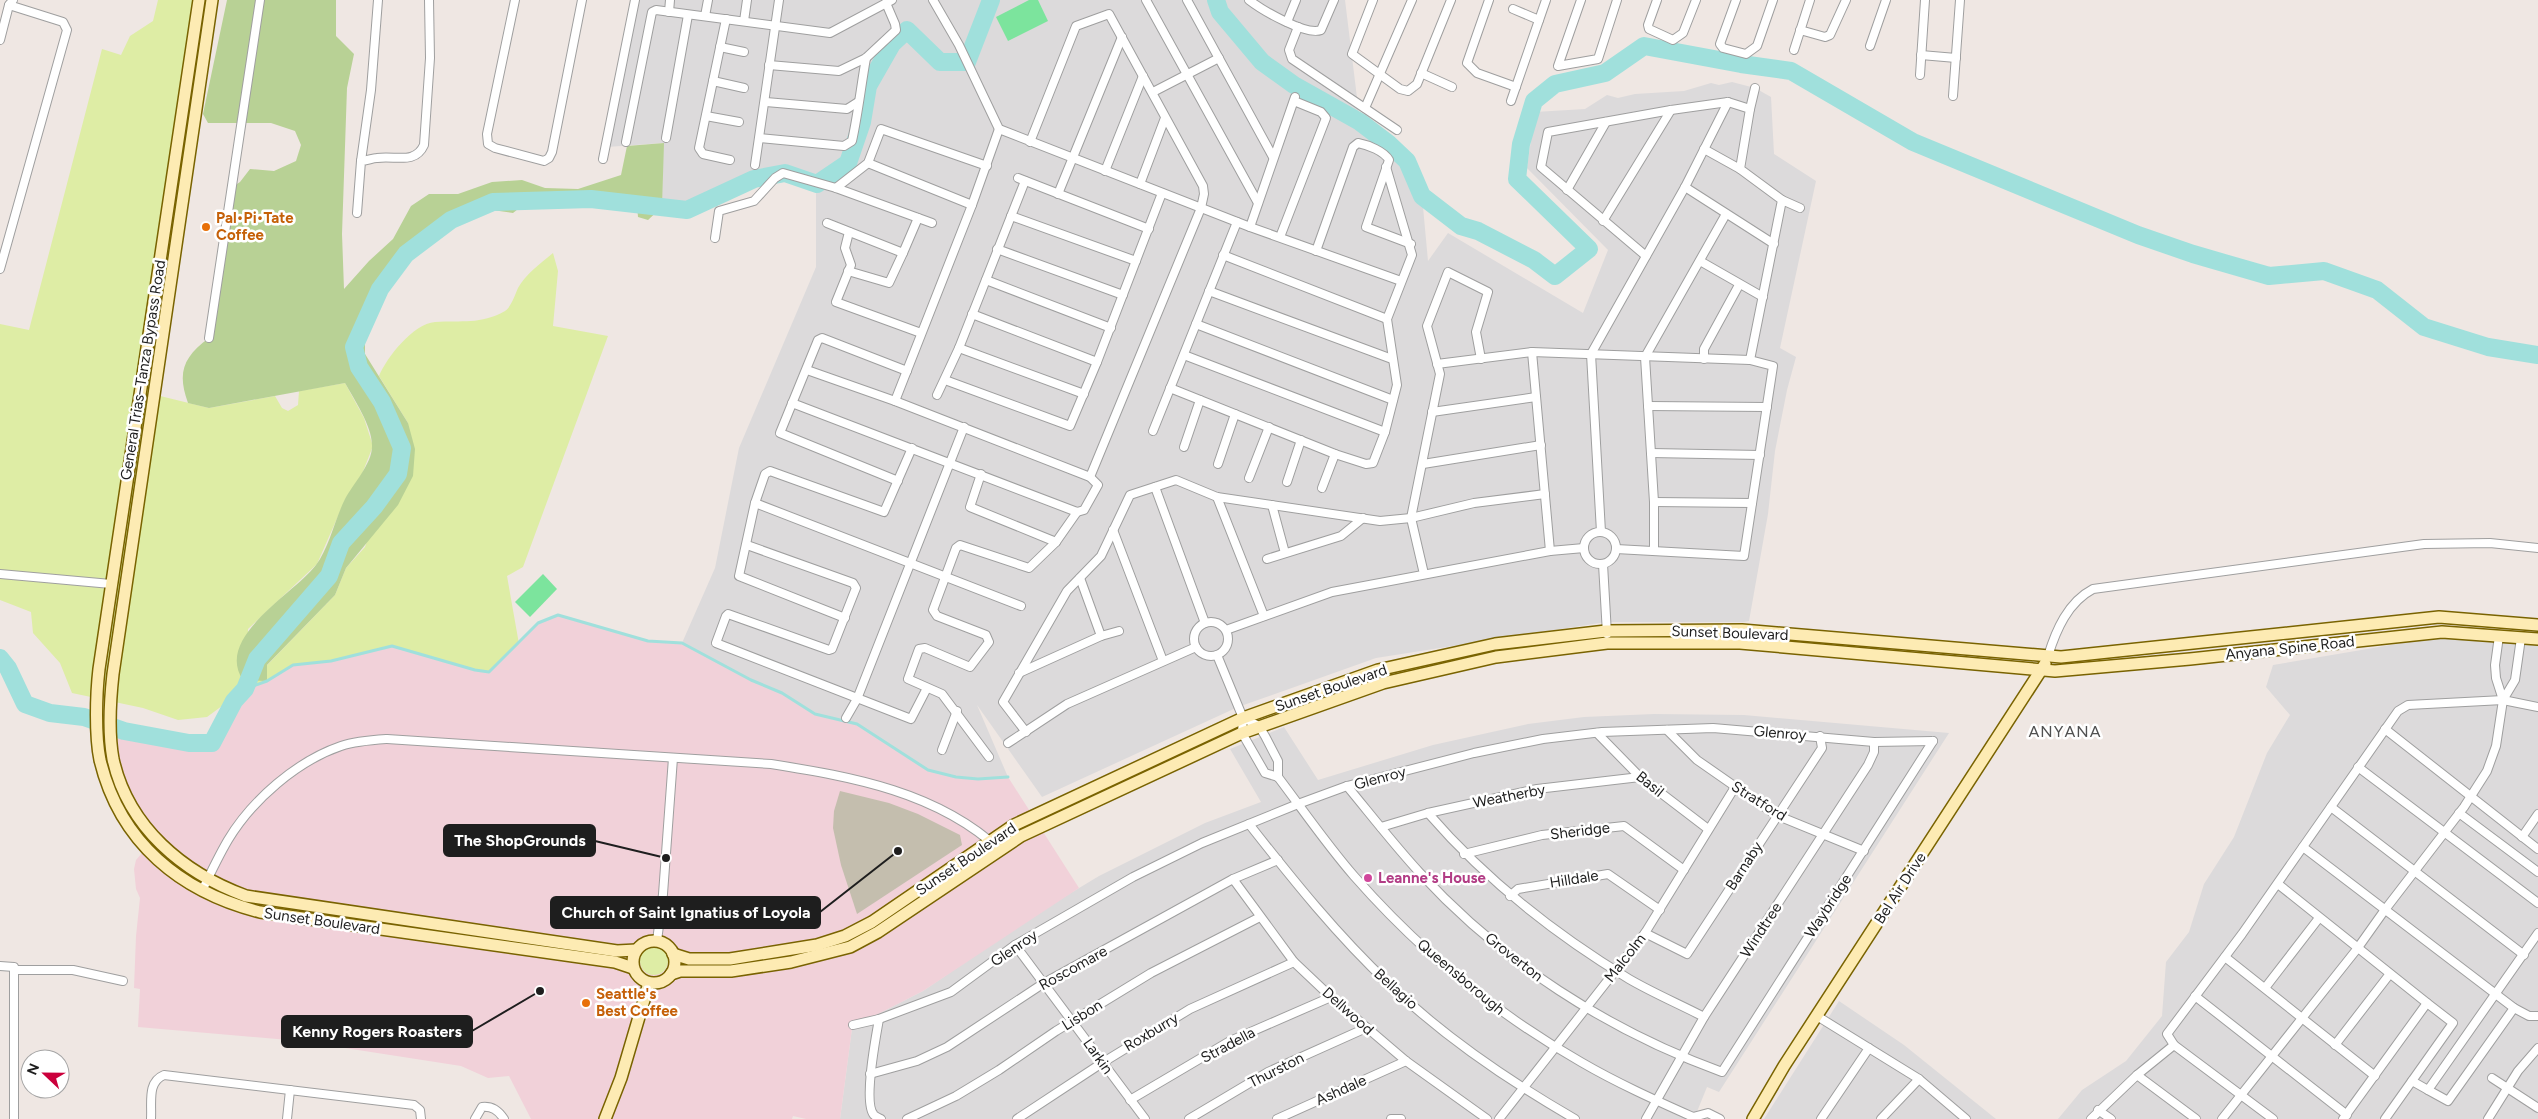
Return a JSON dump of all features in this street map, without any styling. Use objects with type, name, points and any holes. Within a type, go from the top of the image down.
[{"type":"main road","name":"General Trias–Tanza Bypass Road","points":[[99,740],[97,708],[99,669],[199,0]]},
{"type":"main road","name":"General Trias–Tanza Bypass Road","points":[[112,740],[110,708],[116,648],[212,0]]},
{"type":"main road","name":"Anyana Spine Road","points":[[2048,656],[2061,657],[2439,617],[2538,625]]},
{"type":"main road","name":"Sunset Boulevard","points":[[673,954],[689,959],[730,959],[817,945],[845,936],[872,922],[1014,825],[1243,718],[1378,670],[1495,644],[1742,630],[2048,656]]},
{"type":"main road","name":"Anyana Spine Road","points":[[2042,670],[2055,671],[2190,659],[2442,632],[2538,639]]},
{"type":"main road","name":"Sunset Boulevard","points":[[671,974],[680,971],[731,971],[791,962],[850,947],[878,932],[1021,836],[1259,726],[1392,681],[1496,657],[1607,637],[1740,643],[2042,670]]},
{"type":"main road","name":"Bel Air Drive","points":[[1752,1119],[2042,670],[2048,656]]},
{"type":"main road","name":"Sunset Boulevard","points":[[99,740],[100,758],[105,777],[112,796],[132,830],[165,867],[202,892],[260,912],[610,962],[633,968]]},
{"type":"main road","name":"Sunset Boulevard","points":[[112,740],[113,758],[124,792],[148,829],[173,857],[224,888],[263,900],[616,951],[636,950]]},
{"type":"main road","points":[[657,941],[667,946],[673,954],[675,964],[671,974],[664,981],[650,983],[639,978],[633,968],[633,959],[636,950],[648,942],[657,941]]},
{"type":"main road","points":[[605,1119],[621,1078],[650,983]]},
{"type":"main road","points":[[613,1119],[621,1078]]},
{"type":"street","points":[[209,338],[260,0]]},
{"type":"street","points":[[357,213],[361,161],[371,90],[378,0]]},
{"type":"street","points":[[361,161],[379,157],[412,158],[418,155],[424,145],[430,58],[429,0]]},
{"type":"street","points":[[515,0],[487,134],[488,144],[494,148],[544,161],[549,158],[552,152],[582,0]]},
{"type":"street","points":[[604,159],[635,0]]},
{"type":"street","points":[[669,12],[670,0]]},
{"type":"street","points":[[706,16],[708,0]]},
{"type":"street","points":[[744,21],[747,0]]},
{"type":"street","points":[[755,165],[766,102],[774,25],[779,0]]},
{"type":"street","points":[[933,0],[959,45],[999,129],[1250,227],[1401,281]]},
{"type":"street","points":[[1146,0],[1258,203]]},
{"type":"street","points":[[1187,0],[1273,156]]},
{"type":"street","points":[[1287,22],[1296,0]]},
{"type":"street","points":[[1253,1],[1287,22],[1316,32],[1321,30],[1334,0]]},
{"type":"street","points":[[1373,0],[1351,51],[1354,57],[1400,89],[1408,91],[1416,85],[1451,0]]},
{"type":"street","points":[[1364,108],[1381,74],[1412,0]]},
{"type":"street","points":[[1490,0],[1467,63],[1477,73],[1516,87]]},
{"type":"street","points":[[1511,101],[1546,0]]},
{"type":"street","points":[[1581,0],[1558,66],[1598,59],[1618,0]]},
{"type":"street","points":[[1657,0],[1648,25],[1649,29],[1673,40],[1683,33],[1696,0]]},
{"type":"street","points":[[1736,0],[1720,44],[1723,48],[1746,54],[1757,46],[1773,0]]},
{"type":"street","points":[[1794,50],[1810,0]]},
{"type":"street","points":[[1800,30],[1824,37],[1830,35],[1846,0]]},
{"type":"street","points":[[1870,46],[1886,0]]},
{"type":"street","points":[[1920,75],[1925,0]]},
{"type":"street","points":[[1953,96],[1960,0]]},
{"type":"street","points":[[0,40],[11,2],[63,22],[67,30],[0,269]]},
{"type":"street","points":[[626,142],[652,12],[656,10],[830,33],[889,2],[896,30],[866,58],[840,71],[769,65]]},
{"type":"street","points":[[1513,9],[1540,20]]},
{"type":"street","points":[[1030,142],[1076,26],[1109,14],[1203,186],[1201,208],[1090,477]]},
{"type":"street","points":[[666,138],[688,15]]},
{"type":"street","points":[[726,19],[700,152],[730,160]]},
{"type":"street","points":[[1298,27],[1289,50],[1292,59],[1397,130]]},
{"type":"street","points":[[1058,194],[1122,37]]},
{"type":"street","points":[[720,47],[744,52]]},
{"type":"street","points":[[1921,55],[1956,58]]},
{"type":"street","points":[[760,138],[844,146],[852,141],[859,113],[858,102],[866,58]]},
{"type":"street","points":[[1153,92],[1188,76],[1219,58]]},
{"type":"street","points":[[1421,73],[1452,87]]},
{"type":"street","points":[[1106,171],[1143,76]]},
{"type":"street","points":[[713,81],[744,88]]},
{"type":"street","points":[[1740,169],[1755,88]]},
{"type":"street","points":[[1250,227],[1294,99],[1322,112],[1326,118],[1280,237]]},
{"type":"street","points":[[766,102],[847,109],[858,102]]},
{"type":"street","points":[[1646,256],[1541,167],[1548,132],[1728,102],[1750,109]]},
{"type":"street","points":[[1601,532],[1591,354],[1685,186],[1728,102]]},
{"type":"street","points":[[1603,221],[1672,110]]},
{"type":"street","points":[[706,116],[739,122]]},
{"type":"street","points":[[1140,184],[1165,118]]},
{"type":"street","points":[[1567,190],[1606,122]]},
{"type":"street","points":[[836,188],[868,163],[881,128],[986,166]]},
{"type":"street","points":[[895,401],[972,205],[999,129]]},
{"type":"street","points":[[1316,251],[1353,147],[1358,143],[1366,144],[1386,156],[1389,160],[1366,227],[1411,244]]},
{"type":"street","points":[[1704,149],[1740,169],[1782,200],[1800,208]]},
{"type":"street","points":[[868,163],[972,205]]},
{"type":"street","points":[[1170,388],[1335,454],[1366,464],[1373,463],[1385,432],[1397,385],[1387,319],[1412,255],[1411,244],[1386,167]]},
{"type":"street","points":[[715,238],[719,211],[754,201],[783,173],[836,188],[932,223]]},
{"type":"street","points":[[937,396],[959,348],[986,280],[1011,216],[1022,180],[1150,229]]},
{"type":"street","points":[[1685,186],[1774,244]]},
{"type":"street","points":[[945,380],[1066,426],[1073,423],[1150,229],[1162,192]]},
{"type":"street","points":[[1750,360],[1782,200]]},
{"type":"street","points":[[1654,551],[1654,502],[1645,357],[1726,214]]},
{"type":"street","points":[[1011,216],[1136,261]]},
{"type":"street","points":[[848,271],[889,283],[918,218]]},
{"type":"street","points":[[1153,432],[1237,222]]},
{"type":"street","points":[[827,223],[903,253]]},
{"type":"street","points":[[849,232],[845,248],[851,261],[836,302],[921,333]]},
{"type":"street","points":[[997,249],[1123,295]]},
{"type":"street","points":[[1223,255],[1387,319]]},
{"type":"street","points":[[1700,260],[1738,285],[1763,297]]},
{"type":"street","points":[[1424,574],[1411,518],[1440,374],[1428,326],[1448,272],[1488,292],[1476,332],[1481,359]]},
{"type":"street","points":[[986,280],[1111,328]]},
{"type":"street","points":[[1704,359],[1704,349],[1738,285]]},
{"type":"street","points":[[1209,292],[1392,359]]},
{"type":"street","points":[[972,314],[1097,362]]},
{"type":"street","points":[[1196,324],[1393,400]]},
{"type":"street","points":[[898,481],[780,435],[818,340],[822,338],[907,371]]},
{"type":"street","points":[[959,348],[1084,394]]},
{"type":"street","points":[[1532,352],[1550,551]]},
{"type":"street","points":[[1437,364],[1532,352],[1750,360],[1773,366],[1744,556],[1616,549]]},
{"type":"street","points":[[1184,355],[1385,432]]},
{"type":"street","points":[[792,403],[1077,512],[1084,510],[1098,485],[1090,477],[964,427],[807,370]]},
{"type":"street","points":[[1432,412],[1536,397]]},
{"type":"street","points":[[1184,447],[1200,400]]},
{"type":"street","points":[[1648,406],[1768,407]]},
{"type":"street","points":[[1218,464],[1235,414]]},
{"type":"street","points":[[846,718],[858,699],[964,427]]},
{"type":"street","points":[[1249,478],[1269,427]]},
{"type":"street","points":[[1287,482],[1301,440]]},
{"type":"street","points":[[1423,464],[1541,445]]},
{"type":"street","points":[[845,618],[738,576],[747,545],[755,503],[767,471],[884,512],[912,448]]},
{"type":"street","points":[[1651,453],[1760,455]]},
{"type":"street","points":[[1322,488],[1335,454]]},
{"type":"street","points":[[981,474],[970,507],[1056,542]]},
{"type":"street","points":[[1026,732],[1003,702],[1067,591],[1101,556],[1130,495],[1176,480],[1217,497],[1380,520],[1411,518],[1474,503],[1545,494]]},
{"type":"street","points":[[1155,487],[1204,623]]},
{"type":"street","points":[[1217,497],[1264,616]]},
{"type":"street","points":[[1654,502],[1752,503]]},
{"type":"street","points":[[755,503],[1020,606]]},
{"type":"street","points":[[1272,505],[1285,552]]},
{"type":"street","points":[[989,757],[942,694],[908,679],[919,649],[924,648],[970,666],[989,642],[986,635],[934,614],[933,610],[956,548],[960,545],[1029,568],[1056,542],[1077,512]]},
{"type":"street","points":[[1267,559],[1341,536],[1363,518]]},
{"type":"street","points":[[1113,530],[1163,661]]},
{"type":"street","points":[[1601,532],[1614,539],[1616,549],[1612,559],[1603,564],[1592,562],[1584,548],[1587,538],[1601,532]]},
{"type":"street","points":[[2048,656],[2056,633],[2072,605],[2081,595],[2093,589],[2424,544],[2490,543],[2538,548]]},
{"type":"street","points":[[747,545],[855,585],[856,588],[835,646],[829,650],[728,614],[715,641],[718,644],[910,719],[927,688]]},
{"type":"street","points":[[1226,630],[1332,592],[1550,551],[1584,548]]},
{"type":"street","points":[[1603,564],[1607,637]]},
{"type":"street","points":[[0,574],[111,584]]},
{"type":"street","points":[[1080,578],[1101,636]]},
{"type":"street","points":[[1214,622],[1226,630],[1228,645],[1217,655],[1203,654],[1196,647],[1194,636],[1204,623],[1214,622]]},
{"type":"street","points":[[1019,673],[1101,636],[1119,631]]},
{"type":"street","points":[[2499,636],[2495,665],[2496,678],[2503,700]]},
{"type":"street","points":[[2222,1119],[2357,949],[2470,798],[2487,771],[2496,746],[2503,700],[2515,680],[2521,638]]},
{"type":"street","points":[[1008,743],[1067,704],[1196,647]]},
{"type":"street","points":[[1217,655],[1243,718],[1242,734],[1265,773],[1278,777],[1278,761],[1259,726],[1243,718]]},
{"type":"street","points":[[2273,1119],[2174,1044],[2167,1034],[2278,884],[2398,711],[2408,705],[2503,700],[2538,707]]},
{"type":"street","points":[[942,750],[957,712]]},
{"type":"street","name":"Glenroy","points":[[853,1025],[879,1019],[951,992],[1015,945],[1133,877],[1202,843],[1348,786],[1474,753],[1543,739],[1596,733],[1713,728],[1874,742],[1934,741]]},
{"type":"street","points":[[2384,729],[2470,798],[2538,849]]},
{"type":"street","name":"Stratford","points":[[1667,730],[1697,760],[1776,815],[1864,851]]},
{"type":"street","name":"Basil","points":[[1596,733],[1640,777],[1708,829]]},
{"type":"street","name":"Barnaby","points":[[1645,933],[1686,954],[1822,748],[1820,736]]},
{"type":"street","points":[[202,892],[229,839],[251,810],[281,782],[307,762],[331,750],[357,741],[387,739],[771,764],[857,780],[919,799],[966,823],[1000,850]]},
{"type":"street","name":"Waybridge","points":[[1722,1072],[1934,741]]},
{"type":"street","name":"Windtree","points":[[1646,1119],[1680,1056],[1704,1017],[1868,765],[1874,752],[1874,742]]},
{"type":"street","points":[[657,941],[663,894],[673,758]]},
{"type":"street","points":[[2358,767],[2538,903]]},
{"type":"street","name":"Queensborough","points":[[1278,777],[1354,876],[1415,939],[1487,1001],[1556,1048],[1621,1084],[1694,1118]]},
{"type":"street","name":"Weatherby","points":[[1381,827],[1428,813],[1537,789],[1640,777]]},
{"type":"street","name":"Groverton","points":[[1348,786],[1421,874],[1463,916],[1525,967],[1586,1008],[1645,1041],[1722,1072]]},
{"type":"street","name":"Malcolm","points":[[1499,1119],[1645,933],[1735,788]]},
{"type":"street","points":[[2331,807],[2524,955]]},
{"type":"street","points":[[1428,813],[1464,854],[1510,896],[1590,955],[1704,1017]]},
{"type":"street","points":[[2459,813],[2538,872]]},
{"type":"street","points":[[2522,837],[2538,814]]},
{"type":"street","name":"Bellagio","points":[[1249,824],[1332,926],[1390,985],[1468,1050],[1524,1088],[1575,1119]]},
{"type":"street","name":"Sheridge","points":[[1464,854],[1542,835],[1624,826],[1684,870]]},
{"type":"street","points":[[2303,847],[2384,911],[2514,1008],[2529,1016],[2538,1016]]},
{"type":"street","name":"Roscomare","points":[[870,1074],[917,1061],[947,1047],[1044,983],[1233,879],[1278,860]]},
{"type":"street","name":"Hilldale","points":[[1510,896],[1518,889],[1608,874],[1660,910]]},
{"type":"street","name":"Dellwood","points":[[1233,879],[1294,962],[1331,997],[1406,1061],[1487,1119]]},
{"type":"street","points":[[2278,884],[2357,949],[2453,1023],[2385,1119]]},
{"type":"street","name":"Lisbon","points":[[907,1119],[956,1096],[999,1070],[1073,1020],[1151,973],[1260,917]]},
{"type":"street","points":[[2265,988],[2319,918]]},
{"type":"street","points":[[2428,1090],[2524,955],[2538,932]]},
{"type":"street","name":"Larkin","points":[[1015,945],[1073,1020],[1102,1063],[1145,1119]]},
{"type":"street","points":[[2225,957],[2375,1076]]},
{"type":"street","name":"Roxburry","points":[[1017,1119],[1190,1008],[1294,962]]},
{"type":"street","points":[[0,966],[14,967],[14,1119]]},
{"type":"street","points":[[14,970],[73,970],[123,980]]},
{"type":"street","points":[[2335,1045],[2389,974]]},
{"type":"street","points":[[2195,996],[2272,1055],[2345,1117],[2427,1003]]},
{"type":"street","name":"Stradella","points":[[1130,1100],[1230,1041],[1331,997]]},
{"type":"street","points":[[2412,1081],[2448,1101],[2514,1008]]},
{"type":"street","points":[[1817,1016],[1919,1079],[1966,1119]]},
{"type":"street","points":[[879,1019],[870,1074],[870,1107],[874,1115],[881,1119]]},
{"type":"street","name":"Thurston","points":[[1189,1119],[1268,1072],[1366,1028]]},
{"type":"street","points":[[2091,1119],[2098,1110],[2136,1075],[2174,1044]]},
{"type":"street","points":[[1821,1119],[1869,1048]]},
{"type":"street","points":[[2488,1119],[2508,1088],[2537,1050]]},
{"type":"street","name":"Ashdale","points":[[1277,1119],[1406,1061]]},
{"type":"street","points":[[151,1119],[152,1085],[156,1078],[164,1075],[414,1105],[420,1110],[421,1119]]},
{"type":"street","points":[[2136,1075],[2196,1119]]},
{"type":"street","points":[[2492,1078],[2538,1108]]},
{"type":"street","points":[[1881,1119],[1919,1079]]},
{"type":"street","points":[[287,1119],[290,1090]]},
{"type":"street","points":[[475,1119],[482,1108],[493,1108],[504,1119]]},
{"type":"street","points":[[2098,1110],[2111,1119]]},
{"type":"street","points":[[1694,1118],[1708,1113],[1720,1119]]},
{"type":"street","points":[[1391,1119],[1401,1119]]},
{"type":"shaded area","points":[[637,0],[1345,0],[1360,122],[1389,144],[1407,161],[1422,196],[1428,261],[1448,233],[1583,313],[1608,250],[1527,168],[1535,112],[1585,109],[1607,95],[1618,98],[1635,94],[1684,91],[1711,83],[1719,85],[1732,82],[1755,88],[1771,97],[1774,154],[1816,181],[1780,348],[1796,357],[1787,390],[1775,451],[1768,514],[1749,621],[1606,622],[1376,658],[1238,707],[1042,797],[977,705],[1008,777],[978,779],[956,777],[928,770],[857,724],[815,714],[782,693],[751,680],[682,643],[715,568],[739,448],[816,267],[816,184],[785,173],[754,179],[687,210],[662,207],[663,143],[607,147]]},
{"type":"shaded area","points":[[558,615],[648,641],[682,643],[751,680],[782,693],[815,714],[857,724],[928,771],[978,779],[1008,777],[1079,888],[923,991],[876,1015],[853,1021],[840,1119],[806,1119],[793,1116],[792,1119],[531,1119],[509,1076],[488,1078],[461,1066],[300,1041],[138,1027],[140,989],[134,988],[140,898],[136,889],[134,869],[136,860],[142,853],[116,817],[106,797],[91,750],[91,741],[118,739],[119,730],[189,743],[212,743],[234,701],[245,689],[267,681],[293,665],[331,661],[392,646],[475,670],[489,672],[538,623]]},
{"type":"shaded area","points":[[2438,637],[2538,643],[2538,1119],[2058,1119],[2082,1090],[2126,1061],[2162,1016],[2166,962],[2189,932],[2204,884],[2234,837],[2267,753],[2290,715],[2266,687],[2273,665]]},
{"type":"shaded area","points":[[1654,714],[1744,715],[1949,733],[1719,1092],[1707,1087],[1694,1119],[840,1119],[853,1021],[876,1015],[923,991],[1041,911],[1099,876],[1205,823],[1261,802],[1230,749],[1284,727],[1318,780],[1433,745],[1528,724],[1584,717]]},
{"type":"shaded area","points":[[840,791],[889,803],[918,814],[960,835],[962,845],[857,914],[841,865],[833,828],[834,811]]},
{"type":"shaded area","points":[[1839,1001],[1904,1045],[1996,1119],[1764,1119]]},
{"type":"green space","points":[[158,0],[205,0],[148,393],[209,408],[275,396],[282,408],[288,411],[298,405],[299,391],[345,383],[364,418],[373,446],[362,474],[346,498],[317,564],[248,629],[248,680],[246,687],[335,595],[346,568],[365,547],[408,423],[379,376],[394,351],[410,335],[427,324],[479,320],[505,311],[511,304],[525,278],[553,253],[558,271],[553,326],[608,336],[523,567],[507,576],[519,644],[489,672],[475,670],[392,646],[331,661],[293,665],[267,681],[245,689],[207,717],[178,720],[143,708],[72,693],[60,663],[33,633],[31,612],[0,600],[0,324],[29,330],[102,49],[121,55],[130,36],[153,21]]},
{"type":"green space","points":[[227,0],[336,0],[336,36],[354,54],[347,88],[342,234],[344,289],[369,261],[393,239],[411,206],[429,194],[458,194],[492,182],[522,180],[545,188],[578,189],[621,175],[627,146],[664,143],[662,207],[648,220],[638,217],[637,205],[590,199],[528,201],[513,213],[478,208],[451,220],[406,254],[380,289],[365,324],[365,354],[408,423],[415,449],[413,476],[398,505],[346,568],[335,595],[267,665],[267,681],[243,680],[237,664],[239,648],[248,632],[260,617],[305,577],[321,558],[345,499],[369,459],[372,445],[366,421],[345,383],[209,408],[188,403],[183,383],[183,374],[188,359],[193,352],[209,338],[231,188],[240,182],[250,169],[274,171],[296,161],[301,145],[295,131],[271,123],[208,123],[203,114]]},
{"type":"green space","points":[[1029,0],[1038,0],[1048,21],[1008,41],[996,17]]},
{"type":"green space","points":[[543,574],[557,589],[530,617],[515,602]]},
{"type":"green space","points":[[654,947],[664,951],[668,961],[664,971],[654,975],[644,971],[640,961],[644,951]]},
{"type":"waterway","points":[[0,658],[8,668],[25,704],[50,713],[84,717],[124,731],[189,743],[212,743],[234,701],[245,689],[257,659],[329,576],[341,543],[374,507],[398,474],[402,448],[382,402],[359,367],[354,347],[380,289],[406,254],[451,220],[493,202],[591,199],[687,210],[754,179],[785,173],[817,184],[848,163],[862,122],[868,86],[892,44],[907,30],[940,62],[967,62],[991,0]]},
{"type":"waterway","points":[[1216,0],[1220,12],[1262,62],[1294,85],[1360,122],[1389,144],[1407,161],[1422,196],[1461,226],[1478,231],[1534,260],[1555,276],[1589,249],[1517,179],[1521,144],[1534,101],[1555,84],[1605,73],[1644,46],[1791,71],[1913,142],[2138,235],[2193,254],[2269,276],[2324,271],[2377,290],[2424,327],[2488,347],[2538,355]]},
{"type":"waterway","points":[[245,689],[267,681],[293,665],[331,661],[392,646],[475,670],[489,672],[538,623],[558,615],[648,641],[682,643],[751,680],[782,693],[815,714],[857,724],[928,770],[956,777],[978,779],[1008,777]]},
{"type":"place","name":"Pal•Pi•Tate Coffee","points":[[206,227]]},
{"type":"place","name":"Church of Saint Ignatius of Loyola","points":[[898,851]]},
{"type":"place","name":"The ShopGrounds","points":[[666,858]]},
{"type":"place","name":"Leanne's House","points":[[1368,878]]},
{"type":"place","name":"Kenny Rogers Roasters","points":[[540,991]]},
{"type":"place","name":"Seattle's Best Coffee","points":[[586,1003]]},
{"type":"district","name":"ANYANA","points":[[2065,731]]}]
